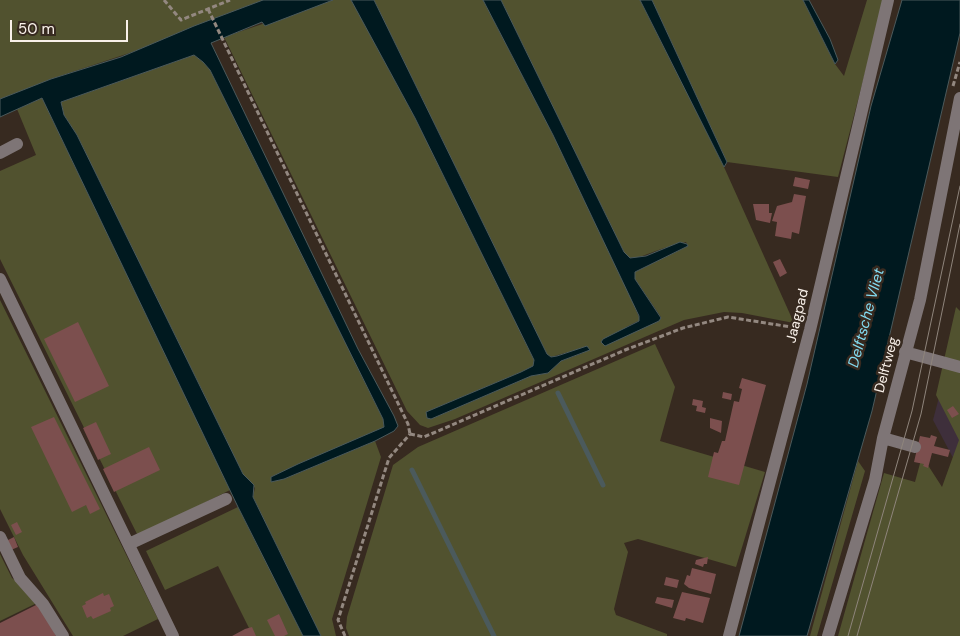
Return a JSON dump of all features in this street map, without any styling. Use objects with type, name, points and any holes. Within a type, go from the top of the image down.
[{"type":"street","name":"Jaagpad","points":[[729,636],[810,330],[888,0]]},
{"type":"street","name":"Delftweg","points":[[828,636],[875,480],[883,438],[920,300],[956,130],[960,98]]},
{"type":"street","points":[[0,153],[18,144]]},
{"type":"street","points":[[0,279],[129,544],[168,634]]},
{"type":"street","points":[[905,352],[960,367]]},
{"type":"street","points":[[883,438],[915,447]]},
{"type":"street","points":[[129,544],[226,498]]},
{"type":"street","points":[[0,537],[20,578],[43,604],[63,636]]},
{"type":"path","points":[[164,0],[181,20],[228,0]]},
{"type":"path","points":[[208,9],[408,424],[410,434]]},
{"type":"path","points":[[410,434],[424,437],[625,350],[683,328],[728,318],[810,330]]},
{"type":"path","points":[[345,636],[338,620],[389,458],[410,434]]},
{"type":"shaded area","points":[[960,318],[960,471],[933,420]]},
{"type":"green space","points":[[0,0],[289,0],[51,79],[0,103]]},
{"type":"green space","points":[[333,0],[351,0],[357,10],[415,118],[534,360],[533,366],[521,372],[431,410],[431,419],[531,376],[548,373],[561,361],[583,353],[568,352],[551,357],[547,354],[374,0],[483,0],[553,135],[631,298],[640,320],[626,327],[641,328],[659,321],[661,317],[635,279],[635,272],[688,246],[686,242],[634,259],[624,252],[501,0],[640,0],[724,167],[794,323],[742,313],[724,312],[684,320],[455,419],[428,428],[420,425],[407,411],[224,37]]},
{"type":"green space","points":[[652,0],[803,0],[835,64],[844,76],[867,0],[884,0],[838,177],[727,162]]},
{"type":"green space","points":[[194,55],[210,70],[383,419],[384,428],[271,477],[284,479],[375,441],[381,457],[332,619],[336,636],[321,636],[253,497],[255,488],[243,474],[77,135],[64,115],[61,102]]},
{"type":"green space","points":[[42,98],[230,490],[138,536],[0,259],[0,171],[36,155],[17,109]]},
{"type":"green space","points":[[0,300],[158,619],[123,636],[73,636],[23,555],[0,509]]},
{"type":"green space","points":[[956,307],[960,311],[960,636],[838,636],[884,473],[915,482],[922,456],[942,487],[959,440],[936,395]]},
{"type":"green space","points":[[655,344],[675,387],[660,441],[765,472],[736,567],[638,539],[624,543],[628,552],[614,609],[616,615],[667,634],[667,636],[349,636],[346,628],[347,617],[393,465],[418,447]]},
{"type":"green space","points":[[858,461],[865,471],[817,636],[810,636]]},
{"type":"green space","points":[[238,507],[303,636],[253,636],[218,566],[165,590],[146,551]]},
{"type":"green space","points":[[0,554],[12,578],[41,601],[0,621]]},
{"type":"water","points":[[263,0],[333,0],[265,26],[262,22],[211,43],[358,349],[394,416],[398,426],[394,431],[375,441],[284,479],[271,482],[271,477],[384,427],[383,419],[210,70],[203,62],[194,55],[61,102],[64,115],[77,135],[243,474],[254,485],[253,497],[321,636],[303,636],[238,507],[42,98],[0,117],[0,99],[51,79],[121,57],[194,26]]},
{"type":"water","points":[[351,0],[374,0],[547,354],[551,357],[557,356],[587,346],[590,350],[561,361],[548,373],[531,376],[431,419],[427,418],[426,412],[521,372],[533,366],[534,360],[415,118]]},
{"type":"water","points":[[483,0],[501,0],[624,252],[630,258],[646,256],[680,242],[688,246],[635,272],[635,279],[661,318],[659,321],[605,346],[601,342],[603,339],[639,321],[639,316],[553,135]]},
{"type":"water","points":[[640,0],[652,0],[727,162],[724,167]]},
{"type":"water","points":[[803,0],[809,0],[830,39],[838,60],[835,64]]},
{"type":"water","name":"Delftsche Vliet","points":[[902,0],[960,0],[960,33],[872,411],[807,636],[739,636],[807,384],[871,106]]},
{"type":"building","points":[[795,177],[810,180],[808,189],[793,186]]},
{"type":"building","points":[[794,194],[806,196],[799,234],[792,232],[791,239],[775,236],[777,222],[772,221],[777,206],[792,202]]},
{"type":"building","points":[[753,204],[769,204],[769,213],[772,213],[770,223],[756,220]]},
{"type":"building","points":[[780,259],[787,273],[780,277],[773,262]]},
{"type":"building","points":[[78,322],[109,386],[75,402],[44,339]]},
{"type":"building","points":[[742,378],[766,385],[739,485],[708,477],[714,452],[718,453],[722,441],[725,441],[734,401],[739,402],[742,389],[739,388]]},
{"type":"building","points":[[723,392],[732,394],[731,400],[722,398]]},
{"type":"building","points":[[693,399],[703,401],[702,407],[706,408],[705,413],[696,411],[697,406],[692,405]]},
{"type":"building","points":[[953,406],[959,414],[952,418],[947,410]]},
{"type":"building","points":[[54,417],[100,509],[90,514],[86,505],[72,512],[31,427]]},
{"type":"building","points":[[710,418],[722,421],[721,433],[710,428]]},
{"type":"building","points":[[96,422],[111,454],[98,460],[83,428]]},
{"type":"building","points":[[931,435],[937,437],[934,446],[950,450],[948,457],[932,453],[928,468],[923,466],[924,464],[914,462],[920,436],[930,438]]},
{"type":"building","points":[[149,447],[160,470],[114,492],[103,469]]},
{"type":"building","points":[[17,522],[22,532],[16,535],[11,525]]},
{"type":"building","points":[[14,537],[18,547],[11,550],[6,541]]},
{"type":"building","points":[[708,557],[707,564],[704,564],[703,567],[695,564],[696,560]]},
{"type":"building","points":[[692,568],[716,574],[711,594],[689,588],[684,584],[687,575],[690,576]]},
{"type":"building","points":[[666,577],[679,580],[677,588],[664,585]]},
{"type":"building","points":[[682,592],[710,598],[703,623],[686,618],[685,621],[673,618]]},
{"type":"building","points":[[103,593],[104,596],[109,594],[114,606],[110,608],[111,611],[93,619],[91,616],[87,618],[82,606],[86,604],[85,602]]},
{"type":"building","points":[[657,597],[674,600],[672,608],[655,603]]},
{"type":"building","points":[[40,603],[56,636],[0,636],[0,623]]},
{"type":"building","points":[[279,614],[288,634],[284,636],[275,636],[267,620]]},
{"type":"building","points":[[252,627],[256,636],[232,636],[245,629]]},
{"type":"waterway","points":[[558,393],[603,485]]},
{"type":"waterway","points":[[412,470],[494,636]]},
{"type":"tram line","points":[[848,636],[912,411],[960,186]]},
{"type":"tram line","points":[[857,636],[921,414],[960,224]]}]
